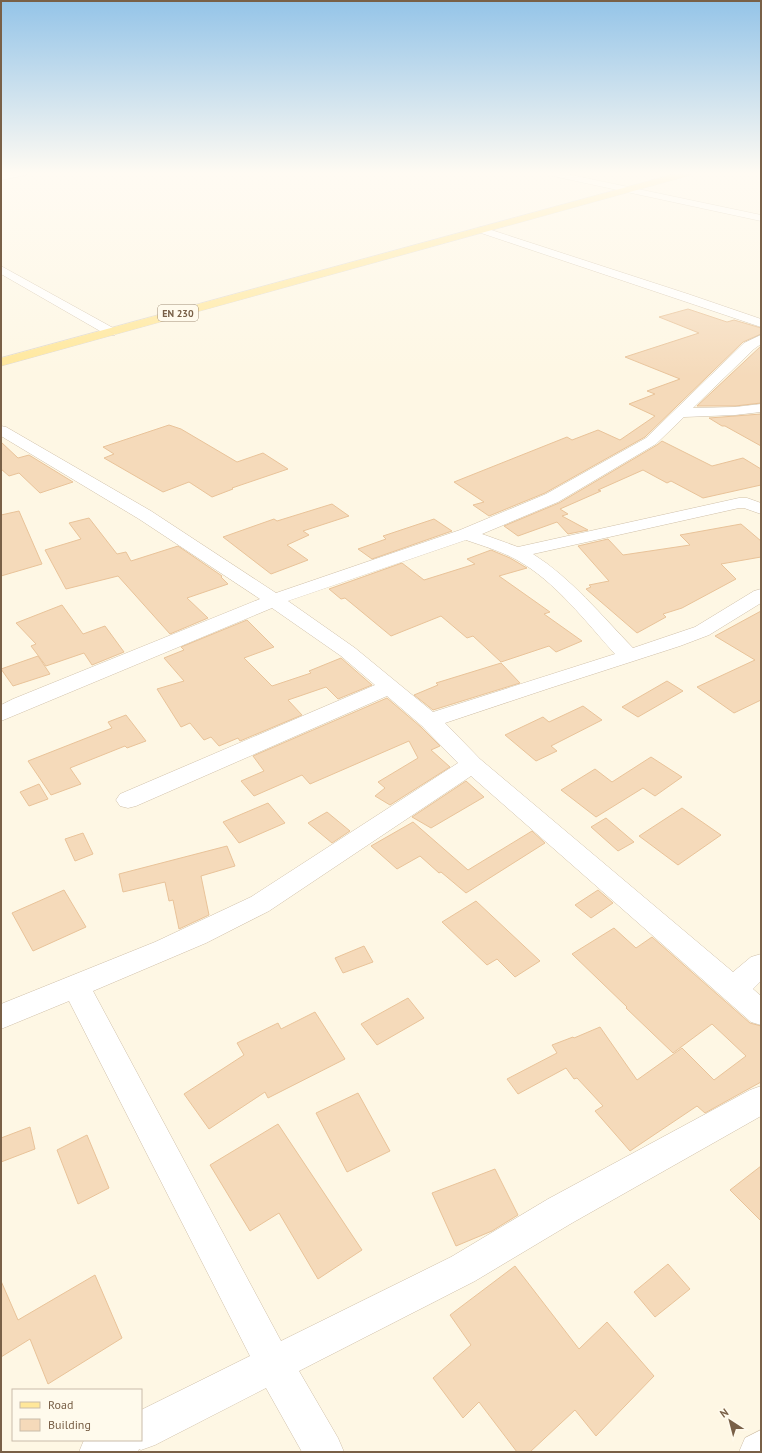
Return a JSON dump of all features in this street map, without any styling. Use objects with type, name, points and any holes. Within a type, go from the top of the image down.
[{"type":"main road","name":"EN 230","points":[[1,362],[443,241]]},
{"type":"street","points":[[515,241],[761,322]]},
{"type":"street","points":[[1,269],[111,332]]},
{"type":"street","points":[[1,714],[28,701],[274,600],[466,534],[552,498],[651,441],[749,346],[761,339]]},
{"type":"street","points":[[680,413],[735,411],[761,408]]},
{"type":"street","points":[[1,430],[144,515],[274,600],[348,652],[430,721],[472,764],[761,1013]]},
{"type":"street","points":[[515,553],[739,503],[756,503]]},
{"type":"street","points":[[466,534],[530,560],[561,587],[629,656]]},
{"type":"street","points":[[430,721],[673,642],[702,631],[761,595]]},
{"type":"street","points":[[128,800],[389,687]]},
{"type":"street","points":[[1,1018],[232,919],[260,904],[472,764]]},
{"type":"street","points":[[733,989],[761,965]]},
{"type":"street","points":[[75,985],[274,1365],[324,1452]]},
{"type":"street","points":[[142,1431],[463,1269],[567,1207],[761,1100]]},
{"type":"street","points":[[99,1452],[121,1441]]},
{"type":"building","points":[[688,309],[727,322],[734,320],[761,328],[761,334],[743,342],[645,437],[545,493],[489,516],[473,505],[484,502],[454,482],[567,437],[572,440],[598,430],[620,440],[655,416],[629,404],[655,394],[647,391],[680,379],[625,357],[699,333],[659,317]]},
{"type":"building","points":[[761,346],[761,403],[735,406],[697,406]]},
{"type":"building","points":[[761,414],[761,446],[709,418]]},
{"type":"building","points":[[169,425],[181,429],[237,462],[263,453],[288,469],[232,488],[233,489],[212,497],[189,482],[163,492],[104,458],[114,454],[103,447]]},
{"type":"building","points":[[662,441],[712,466],[743,458],[761,469],[761,485],[703,498],[671,481],[667,483],[643,470],[560,509],[568,514],[562,516],[588,530],[568,534],[557,522],[518,536],[504,526],[559,503]]},
{"type":"building","points":[[1,442],[18,458],[29,455],[73,482],[40,493],[19,473],[9,476],[1,469]]},
{"type":"building","points":[[332,504],[349,516],[303,531],[309,535],[287,545],[308,560],[271,574],[223,537],[274,519],[277,521]]},
{"type":"building","points":[[19,511],[42,564],[1,576],[1,515]]},
{"type":"building","points":[[89,518],[117,554],[126,552],[131,561],[178,546],[222,576],[221,577],[228,584],[187,598],[208,618],[170,634],[118,576],[66,589],[45,550],[81,539],[69,523]]},
{"type":"building","points":[[434,519],[452,531],[372,559],[358,549],[386,539],[383,536]]},
{"type":"building","points":[[741,524],[761,541],[761,557],[721,564],[736,579],[682,608],[663,614],[666,617],[637,633],[586,589],[591,587],[589,585],[609,581],[578,546],[608,539],[623,555],[690,545],[680,535]]},
{"type":"building","points":[[491,550],[510,558],[527,568],[499,576],[550,612],[544,614],[582,641],[556,652],[549,646],[501,662],[473,636],[467,638],[441,616],[391,636],[345,598],[341,599],[329,589],[402,563],[424,580],[475,564],[467,559]]},
{"type":"building","points":[[62,605],[83,634],[105,626],[124,652],[92,665],[84,653],[46,666],[31,646],[36,644],[16,623]]},
{"type":"building","points":[[761,611],[761,700],[734,713],[697,687],[755,660],[715,636]]},
{"type":"building","points":[[247,620],[274,647],[244,658],[272,686],[311,673],[309,671],[341,658],[372,685],[338,699],[326,687],[288,700],[302,715],[240,741],[238,738],[219,746],[211,737],[204,740],[190,723],[181,727],[157,689],[184,681],[164,658],[184,650],[181,647]]},
{"type":"building","points":[[38,656],[50,674],[13,686],[1,669]]},
{"type":"building","points":[[501,663],[520,683],[433,710],[414,695],[438,685],[436,683]]},
{"type":"building","points":[[667,681],[683,691],[638,717],[622,707]]},
{"type":"building","points":[[387,698],[421,727],[440,746],[431,750],[450,767],[390,805],[375,796],[385,788],[378,782],[418,758],[409,741],[310,784],[302,775],[254,796],[241,781],[264,771],[253,756]]},
{"type":"building","points":[[583,706],[602,720],[551,746],[557,751],[536,761],[505,735],[543,717],[549,722]]},
{"type":"building","points":[[126,715],[146,741],[127,748],[125,746],[70,768],[81,784],[51,795],[28,761],[112,728],[108,722]]},
{"type":"building","points":[[651,757],[682,777],[655,796],[643,788],[596,817],[561,790],[595,769],[612,782]]},
{"type":"building","points":[[466,781],[484,797],[431,828],[412,817]]},
{"type":"building","points":[[39,784],[48,799],[29,806],[20,792]]},
{"type":"building","points":[[268,803],[285,823],[239,843],[223,822]]},
{"type":"building","points":[[682,808],[721,835],[678,865],[639,836]]},
{"type":"building","points":[[327,812],[350,831],[332,843],[308,823]]},
{"type":"building","points":[[606,818],[634,842],[618,851],[591,827]]},
{"type":"building","points":[[413,822],[468,870],[532,831],[545,843],[466,893],[441,872],[439,873],[420,856],[397,869],[371,846]]},
{"type":"building","points":[[83,833],[93,854],[75,861],[65,839]]},
{"type":"building","points":[[227,846],[235,866],[201,876],[209,915],[179,929],[173,900],[169,901],[165,882],[123,892],[119,874]]},
{"type":"building","points":[[64,890],[86,927],[33,951],[12,913]]},
{"type":"building","points":[[598,890],[613,903],[591,918],[575,905]]},
{"type":"building","points":[[476,901],[540,961],[515,977],[497,959],[487,965],[442,922]]},
{"type":"building","points":[[614,928],[636,948],[652,937],[750,1023],[761,1026],[761,1082],[705,1113],[697,1106],[630,1151],[595,1111],[603,1106],[577,1078],[574,1079],[566,1068],[518,1094],[507,1079],[557,1053],[552,1045],[600,1027],[637,1080],[682,1048],[714,1080],[746,1056],[712,1024],[673,1053],[572,954]]},
{"type":"building","points":[[364,946],[373,962],[343,973],[335,958]]},
{"type":"building","points":[[408,998],[424,1018],[377,1045],[361,1024]]},
{"type":"building","points":[[315,1012],[345,1059],[268,1098],[265,1092],[209,1129],[184,1094],[244,1055],[237,1043],[278,1023],[281,1029]]},
{"type":"building","points":[[358,1093],[390,1151],[347,1172],[316,1113]]},
{"type":"building","points":[[278,1124],[362,1250],[318,1279],[279,1213],[250,1231],[210,1165]]},
{"type":"building","points":[[30,1127],[35,1149],[1,1162],[1,1138]]},
{"type":"building","points":[[87,1135],[109,1188],[78,1204],[57,1150]]},
{"type":"building","points":[[761,1166],[761,1221],[730,1190]]},
{"type":"building","points":[[495,1169],[518,1215],[492,1231],[456,1246],[432,1193]]},
{"type":"building","points":[[668,1264],[690,1289],[655,1317],[634,1292]]},
{"type":"building","points":[[515,1266],[579,1349],[607,1322],[654,1376],[596,1436],[575,1410],[530,1452],[517,1452],[479,1402],[463,1418],[433,1378],[471,1345],[450,1315]]},
{"type":"building","points":[[95,1275],[122,1338],[48,1384],[30,1339],[1,1357],[1,1281],[18,1320]]}]
